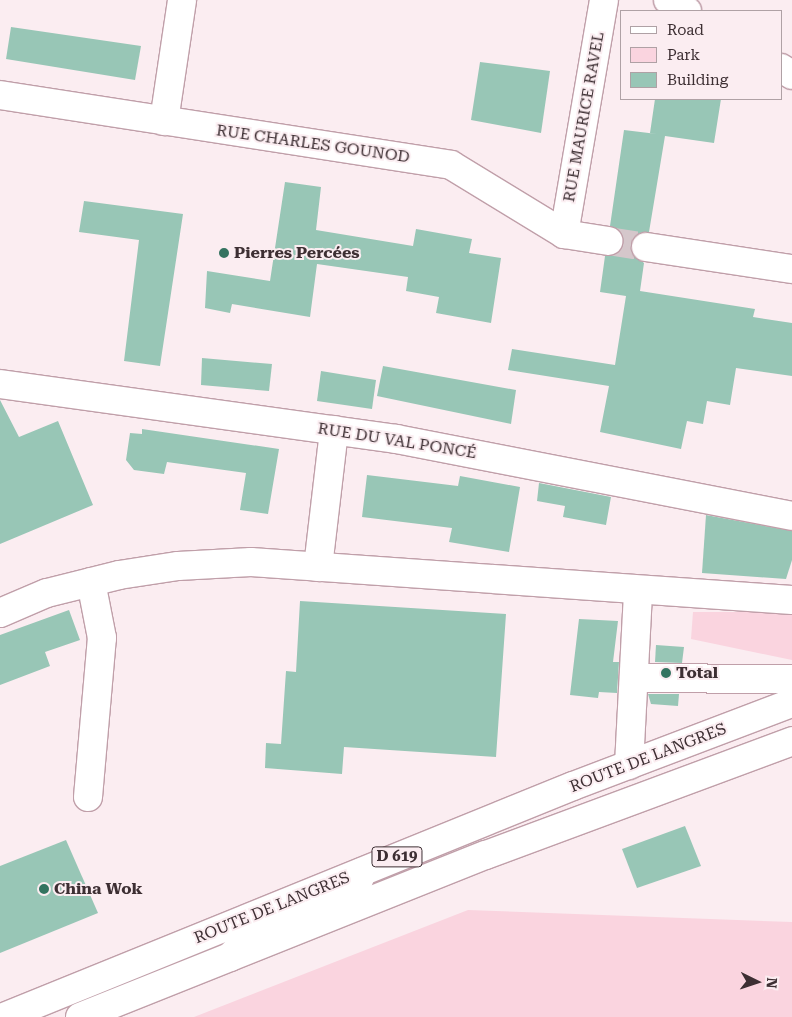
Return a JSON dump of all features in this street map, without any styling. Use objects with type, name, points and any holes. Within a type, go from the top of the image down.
[{"type":"street","points":[[164,121],[182,0]]},
{"type":"street","name":"RUE MAURICE RAVEL","points":[[564,234],[604,0]]},
{"type":"street","points":[[668,0],[684,10]]},
{"type":"street","name":"RUE CHARLES GOUNOD","points":[[0,95],[451,164],[564,234],[608,241]]},
{"type":"street","points":[[646,247],[792,269]]},
{"type":"street","name":"RUE DU VAL PONCÉ","points":[[0,384],[334,430],[528,463],[792,516]]},
{"type":"street","points":[[318,566],[334,430]]},
{"type":"street","points":[[0,613],[47,593],[91,582],[187,565],[251,562],[638,592],[792,600]]},
{"type":"street","points":[[88,798],[102,638],[91,582]]},
{"type":"street","points":[[629,765],[638,592]]},
{"type":"street","points":[[634,678],[792,679]]},
{"type":"street","name":"ROUTE DE LANGRES","points":[[4,1017],[629,765],[792,703]]},
{"type":"street","name":"D 619","points":[[80,1017],[486,855],[792,741]]},
{"type":"street","points":[[230,957],[256,930],[346,895],[357,885],[362,872]]},
{"type":"green space","points":[[693,612],[792,612],[792,660],[691,639]]},
{"type":"green space","points":[[468,910],[792,922],[792,1017],[194,1017]]},
{"type":"building","points":[[11,27],[141,46],[135,80],[6,59]]},
{"type":"building","points":[[480,62],[550,71],[541,133],[471,120]]},
{"type":"building","points":[[655,100],[721,100],[714,143],[665,136],[649,232],[640,233],[631,244],[632,253],[644,263],[640,291],[755,309],[753,317],[792,323],[792,376],[736,368],[730,405],[707,401],[703,424],[687,421],[681,449],[600,432],[609,386],[508,370],[512,349],[615,365],[626,296],[600,292],[605,256],[620,251],[623,243],[618,229],[610,226],[624,130],[657,134],[650,133]]},
{"type":"building","points":[[285,182],[321,187],[316,230],[413,246],[416,229],[472,239],[469,253],[501,258],[491,323],[436,313],[439,297],[406,291],[408,277],[317,264],[310,317],[232,304],[230,313],[205,308],[207,271],[270,281]]},
{"type":"building","points":[[84,201],[183,214],[160,366],[124,361],[139,240],[79,232]]},
{"type":"building","points":[[202,358],[272,364],[269,391],[201,385]]},
{"type":"building","points":[[383,366],[516,390],[511,424],[377,396]]},
{"type":"building","points":[[321,371],[376,380],[372,409],[317,401]]},
{"type":"building","points":[[0,400],[19,437],[58,421],[93,505],[0,544]]},
{"type":"building","points":[[142,429],[279,449],[268,514],[240,510],[246,473],[167,462],[164,474],[134,470],[126,460],[130,433],[142,434]]},
{"type":"building","points":[[367,475],[458,486],[460,476],[520,487],[509,552],[449,542],[452,528],[362,517]]},
{"type":"building","points":[[539,483],[611,497],[606,525],[563,517],[565,506],[537,501]]},
{"type":"building","points":[[706,515],[792,531],[792,560],[786,579],[702,573]]},
{"type":"building","points":[[300,601],[506,614],[496,757],[344,747],[342,774],[265,768],[266,743],[281,744],[286,671],[296,672]]},
{"type":"building","points":[[69,610],[80,640],[45,652],[50,666],[0,685],[0,635]]},
{"type":"building","points":[[579,619],[618,621],[613,662],[619,662],[617,693],[599,692],[598,698],[570,695]]},
{"type":"building","points":[[656,645],[684,647],[682,663],[655,662]]},
{"type":"building","points":[[648,694],[679,694],[678,706],[651,704]]},
{"type":"building","points":[[685,826],[701,866],[637,888],[622,849]]},
{"type":"building","name":"China Wok","points":[[66,840],[98,913],[0,953],[0,866]]},
{"type":"tunnel","points":[[608,241],[646,247]]},
{"type":"place","name":"Pierres Percées","points":[[224,253]]},
{"type":"place","name":"Total","points":[[666,673]]},
{"type":"place","name":"China Wok","points":[[44,889]]}]
